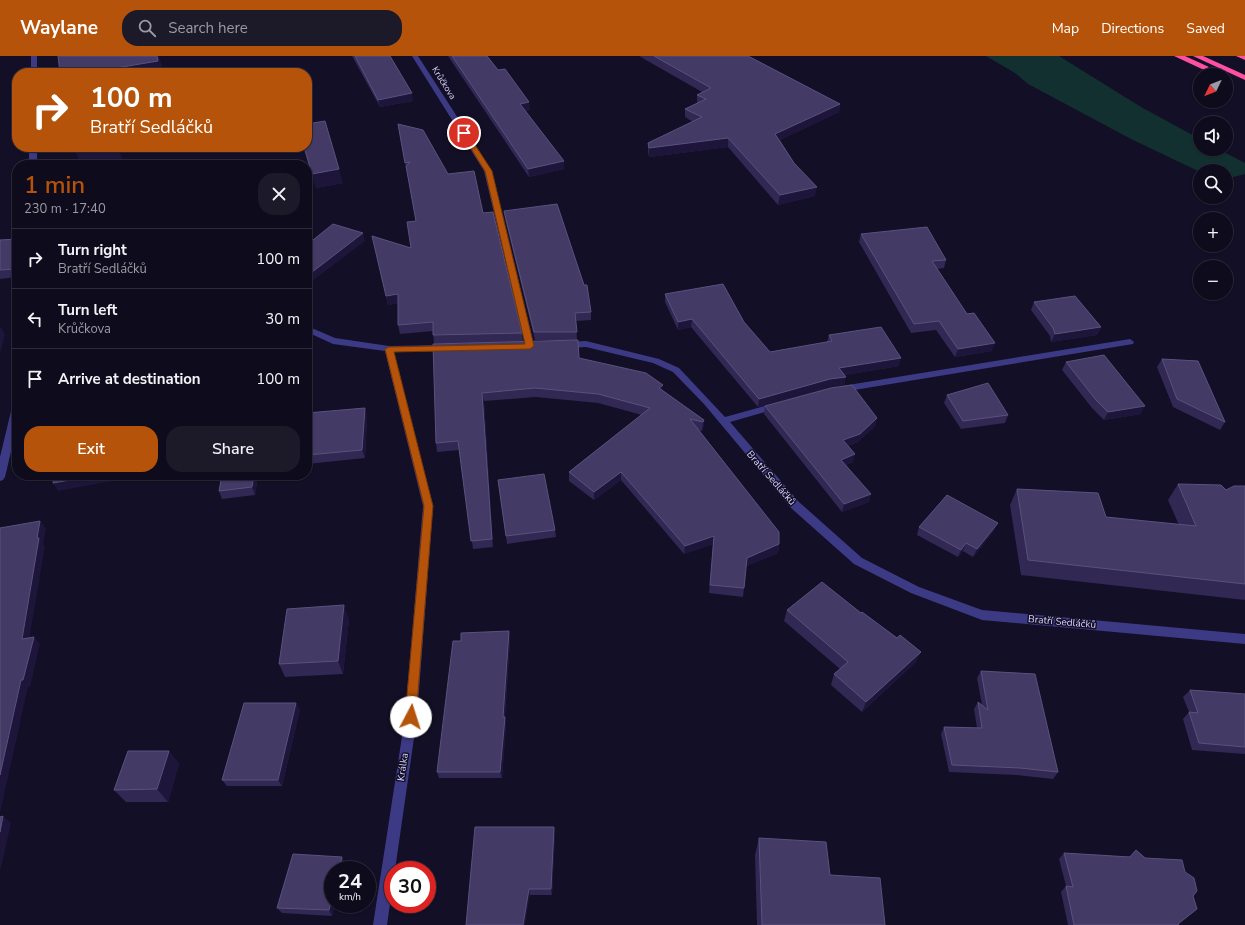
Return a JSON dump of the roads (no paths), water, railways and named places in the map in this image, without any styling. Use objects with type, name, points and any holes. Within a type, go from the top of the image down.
[{"type":"highway","points":[[1178,56],[1206,68]]},
{"type":"highway","points":[[1197,56],[1245,78]]},
{"type":"highway","points":[[1240,56],[1245,58]]},
{"type":"highway","points":[[1233,79],[1245,84]]},
{"type":"street","points":[[34,56],[34,68]]},
{"type":"street","name":"Krůčkova","points":[[415,56],[488,171],[530,346]]},
{"type":"street","points":[[312,331],[334,340],[389,349],[460,348]]},
{"type":"street","points":[[829,392],[1130,342]]},
{"type":"street","name":"Bratří Sedláčků","points":[[554,345],[586,344],[656,361],[676,370],[707,402],[795,505],[858,561],[915,590],[982,615],[1245,639]]},
{"type":"street","name":"Králka","points":[[380,925],[411,717],[428,506],[389,349]]},
{"type":"street","points":[[722,421],[783,404]]},
{"type":"street","points":[[0,477],[12,428]]}]
